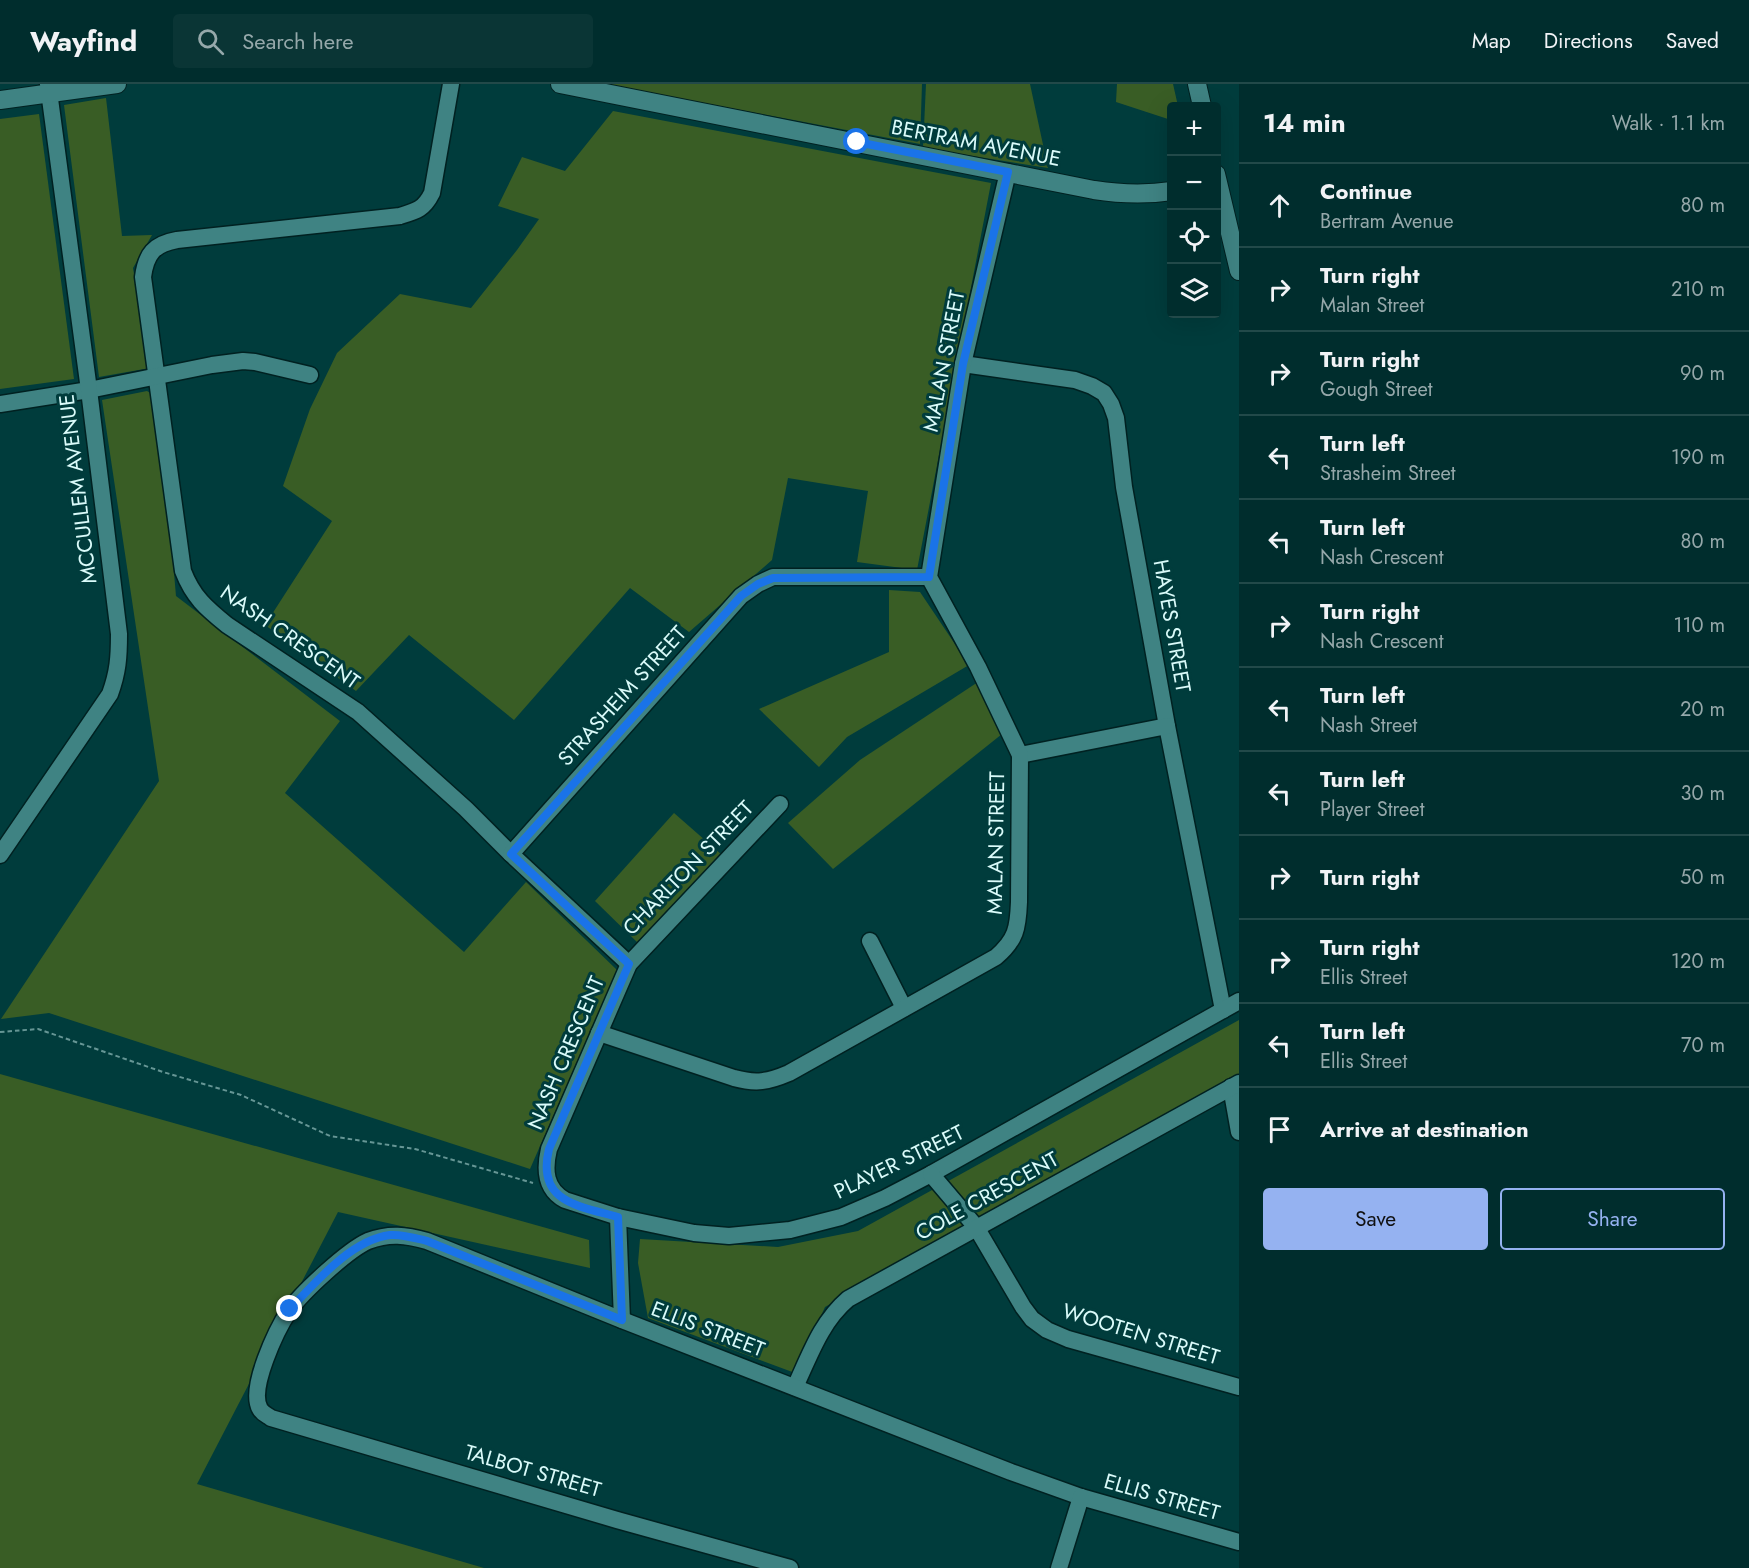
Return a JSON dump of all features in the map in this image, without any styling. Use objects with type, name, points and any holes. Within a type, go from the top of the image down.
[{"type":"street","points":[[0,100],[49,89],[117,84]]},
{"type":"street","name":"NASH CRESCENT","points":[[451,84],[432,193],[427,204],[416,211],[400,216],[166,242],[155,248],[149,255],[143,277],[183,571],[196,597],[227,625],[358,712],[466,809],[629,964],[549,1149],[546,1169],[551,1189]]},
{"type":"street","points":[[1197,84],[1201,102]]},
{"type":"street","name":"BERTRAM AVENUE","points":[[570,85],[1121,194],[1167,192]]},
{"type":"street","name":"MCCULLEM AVENUE","points":[[0,855],[110,694],[119,658],[90,390],[49,89]]},
{"type":"street","name":"MALAN STREET","points":[[599,1033],[734,1078],[763,1082],[789,1073],[996,957],[1015,936],[1019,902],[1020,755],[978,667],[929,577],[963,364],[1008,172]]},
{"type":"street","points":[[1221,195],[1239,271]]},
{"type":"street","points":[[0,404],[90,390],[212,365],[243,362],[255,362],[310,375]]},
{"type":"street","name":"HAYES STREET","points":[[963,364],[1075,380],[1104,393],[1111,404],[1116,418],[1124,487],[1167,726],[1223,1010]]},
{"type":"street","name":"STRASHEIM STREET","points":[[511,854],[741,596],[758,584],[773,578],[929,577]]},
{"type":"street","points":[[1020,755],[1167,726]]},
{"type":"street","name":"CHARLTON STREET","points":[[629,964],[780,804]]},
{"type":"street","points":[[870,941],[904,1008]]},
{"type":"street","name":"PLAYER STREET","points":[[551,1189],[557,1196],[576,1205],[618,1217],[694,1233],[729,1236],[790,1230],[841,1217],[885,1198],[931,1174],[1239,1001]]},
{"type":"street","points":[[1235,1085],[1239,1132]]},
{"type":"street","name":"COLE CRESCENT","points":[[795,1387],[823,1328],[841,1305],[976,1227],[1235,1085]]},
{"type":"street","name":"WOOTEN STREET","points":[[931,1174],[976,1227],[1032,1319],[1047,1330],[1068,1339],[1239,1387]]},
{"type":"street","points":[[618,1217],[622,1320]]},
{"type":"street","name":"ELLIS STREET","points":[[264,1414],[258,1404],[258,1384],[271,1347],[290,1309],[347,1254],[366,1242],[392,1235],[409,1236],[427,1241],[1011,1472],[1081,1497],[1239,1542]]},
{"type":"street","name":"TALBOT STREET","points":[[264,1414],[271,1418],[617,1520],[790,1568]]},
{"type":"street","points":[[1059,1568],[1081,1497]]},
{"type":"path","points":[[0,1032],[38,1029],[162,1072],[241,1095],[330,1136],[415,1149],[551,1189]]},
{"type":"green space","points":[[603,84],[922,84],[920,144]]},
{"type":"green space","points":[[926,84],[1030,84],[1048,168],[923,148]]},
{"type":"green space","points":[[1117,84],[1173,84],[1177,102],[1167,102],[1167,119],[1116,102]]},
{"type":"green space","points":[[106,98],[122,236],[152,235],[133,268],[150,368],[99,377],[64,105]]},
{"type":"green space","points":[[613,111],[991,183],[917,570],[857,562],[868,491],[788,478],[772,560],[689,632],[630,588],[514,720],[409,635],[356,691],[265,625],[332,521],[283,486],[310,409],[337,353],[400,294],[471,308],[539,219],[498,206],[522,157],[565,171]]},
{"type":"green space","points":[[39,114],[74,379],[0,389],[0,119]]},
{"type":"green space","points":[[147,391],[159,398],[176,596],[340,721],[285,793],[464,952],[526,882],[617,970],[530,1169],[49,1013],[1,1019],[159,781],[102,400]]},
{"type":"green space","points":[[889,590],[920,592],[969,665],[847,737],[819,767],[759,709],[889,652]]},
{"type":"green space","points":[[978,682],[1002,734],[833,869],[788,823],[860,760]]},
{"type":"green space","points":[[674,813],[722,855],[641,946],[595,901]]},
{"type":"green space","points":[[1239,1020],[1239,1076],[825,1307],[795,1373],[648,1318],[638,1263],[640,1239],[778,1247],[858,1231]]},
{"type":"green space","points":[[0,1074],[589,1240],[590,1268],[338,1212],[197,1484],[484,1568],[0,1568]]},
{"type":"route","points":[[290,1309],[347,1254],[366,1242],[392,1235],[409,1236],[427,1241],[622,1320],[618,1217],[576,1205],[557,1196],[551,1189],[546,1169],[549,1149],[629,964],[511,854],[741,596],[758,584],[773,578],[929,577],[963,364],[1008,172],[857,142]]}]
